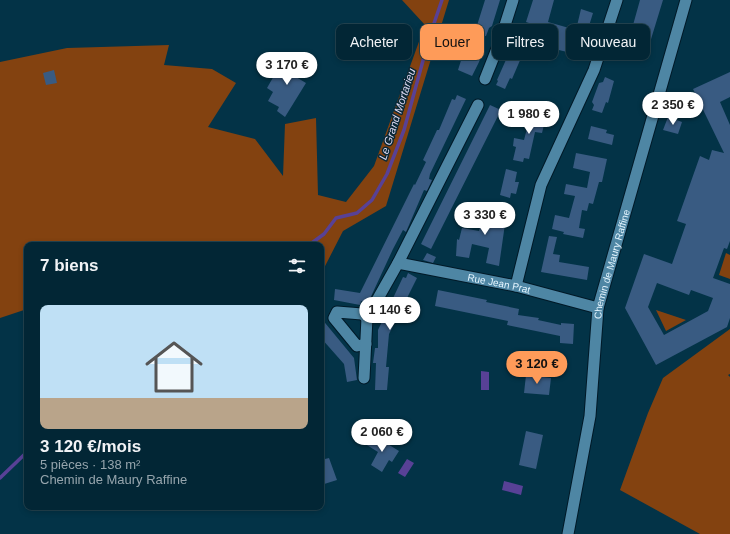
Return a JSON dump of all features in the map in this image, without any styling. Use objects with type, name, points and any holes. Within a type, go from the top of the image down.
[{"type":"street","points":[[485,79],[500,41],[513,0]]},
{"type":"street","points":[[516,286],[541,185],[594,70],[617,0]]},
{"type":"street","name":"Chemin de Maury Raffine","points":[[568,534],[590,416],[598,308],[686,0]]},
{"type":"street","points":[[364,378],[367,318],[398,263],[478,105]]},
{"type":"street","name":"Rue Jean Prat","points":[[398,263],[516,286],[598,308]]},
{"type":"street","points":[[366,344],[357,346],[334,318],[337,312],[362,314],[367,318]]},
{"type":"shaded area","points":[[402,0],[449,0],[442,24],[424,24]]},
{"type":"shaded area","points":[[420,39],[420,60],[431,60],[386,206],[343,231],[324,268],[324,242],[24,242],[24,310],[0,318],[0,62],[67,48],[169,45],[164,65],[212,69],[236,83],[208,127],[255,139],[283,176],[285,124],[316,118],[318,195],[346,202],[374,166]]},
{"type":"shaded area","points":[[726,253],[730,255],[730,279],[719,275]]},
{"type":"shaded area","points":[[656,310],[686,320],[666,331]]},
{"type":"shaded area","points":[[730,329],[730,374],[728,375],[730,377],[730,534],[700,534],[620,490],[648,413],[663,378]]},
{"type":"shaded area","points":[[481,371],[489,372],[489,390],[481,390]]},
{"type":"shaded area","points":[[407,459],[414,463],[405,477],[398,473]]},
{"type":"shaded area","points":[[504,481],[523,486],[521,495],[502,490]]},
{"type":"building","points":[[485,0],[500,0],[492,26],[489,28],[486,36],[484,36],[484,24],[477,24]]},
{"type":"building","points":[[533,0],[554,0],[548,22],[555,24],[529,24],[526,22]]},
{"type":"building","points":[[640,0],[663,0],[650,42],[650,24],[633,24]]},
{"type":"building","points":[[581,9],[593,13],[590,24],[577,24]]},
{"type":"building","points":[[558,25],[566,27],[566,52],[558,50]]},
{"type":"building","points":[[297,54],[307,60],[296,77],[306,83],[285,117],[277,111],[279,107],[268,101],[273,92],[267,88],[279,67],[286,71]]},
{"type":"building","points":[[461,60],[480,60],[472,76],[458,70]]},
{"type":"building","points":[[506,60],[520,60],[512,79],[510,78],[505,89],[496,85]]},
{"type":"building","points":[[54,70],[57,83],[46,85],[43,73]]},
{"type":"building","points":[[730,72],[730,97],[720,102],[730,125],[730,241],[727,249],[724,248],[713,278],[730,284],[730,318],[727,327],[656,365],[625,308],[644,254],[672,264],[686,224],[677,221],[700,156],[709,160],[712,150],[724,153],[693,89]],"holes":[[[657,283],[689,295],[691,290],[713,298],[708,311],[664,335],[648,307]]]},
{"type":"building","points":[[605,77],[614,81],[608,103],[606,102],[602,113],[592,110],[594,105],[592,102],[599,83],[603,82]]},
{"type":"building","points":[[457,95],[466,99],[430,174],[429,179],[432,180],[427,191],[424,190],[406,232],[403,230],[393,249],[368,303],[361,301],[360,305],[334,300],[335,289],[360,293],[426,162],[423,160],[437,130],[439,130],[452,99],[455,100]]},
{"type":"building","points":[[490,105],[501,110],[431,249],[421,244]]},
{"type":"building","points":[[529,108],[547,113],[542,133],[535,132],[529,159],[524,158],[523,162],[513,160],[516,147],[513,146],[514,138],[524,140],[530,117],[527,117]]},
{"type":"building","points":[[668,117],[682,122],[678,134],[663,130]]},
{"type":"building","points":[[591,126],[607,130],[606,133],[614,135],[612,145],[588,139]]},
{"type":"building","points":[[576,153],[607,159],[602,182],[599,182],[593,204],[589,203],[587,211],[582,210],[579,228],[585,229],[583,238],[563,234],[564,232],[552,229],[555,215],[569,218],[575,196],[564,194],[566,184],[587,188],[590,172],[573,168]]},
{"type":"building","points":[[506,169],[517,172],[515,182],[519,182],[516,194],[511,193],[510,198],[500,195]]},
{"type":"building","points":[[484,206],[503,209],[502,224],[505,224],[499,266],[486,263],[489,248],[472,244],[469,258],[456,256],[457,239],[459,240],[462,228],[479,231]]},
{"type":"building","points":[[549,236],[557,237],[553,254],[560,255],[559,262],[589,267],[587,280],[541,272]]},
{"type":"building","points":[[427,253],[436,257],[433,263],[423,260]]},
{"type":"building","points":[[408,273],[417,278],[389,334],[386,367],[389,367],[387,390],[375,390],[376,363],[373,363],[375,348],[378,348],[378,330],[403,277],[406,278]]},
{"type":"building","points":[[438,290],[487,300],[486,302],[519,309],[518,315],[539,318],[538,320],[561,325],[561,323],[574,324],[573,344],[560,343],[560,336],[507,325],[508,321],[435,306]]},
{"type":"building","points":[[324,322],[354,358],[357,380],[347,382],[344,364],[324,341]]},
{"type":"building","points":[[526,375],[551,378],[549,395],[524,393]]},
{"type":"building","points":[[526,431],[543,435],[536,469],[519,465]]},
{"type":"building","points":[[373,435],[399,451],[392,462],[389,460],[382,472],[371,465],[378,452],[362,442],[373,441]]},
{"type":"building","points":[[329,458],[337,480],[324,484],[324,459]]},
{"type":"waterway","name":"Le Grand Mortarieu","points":[[313,242],[324,234],[336,218],[357,213],[372,200],[387,174],[404,130],[430,35],[442,0]]},
{"type":"waterway","name":"Le Grand Mortarieu","points":[[0,478],[24,455]]}]
